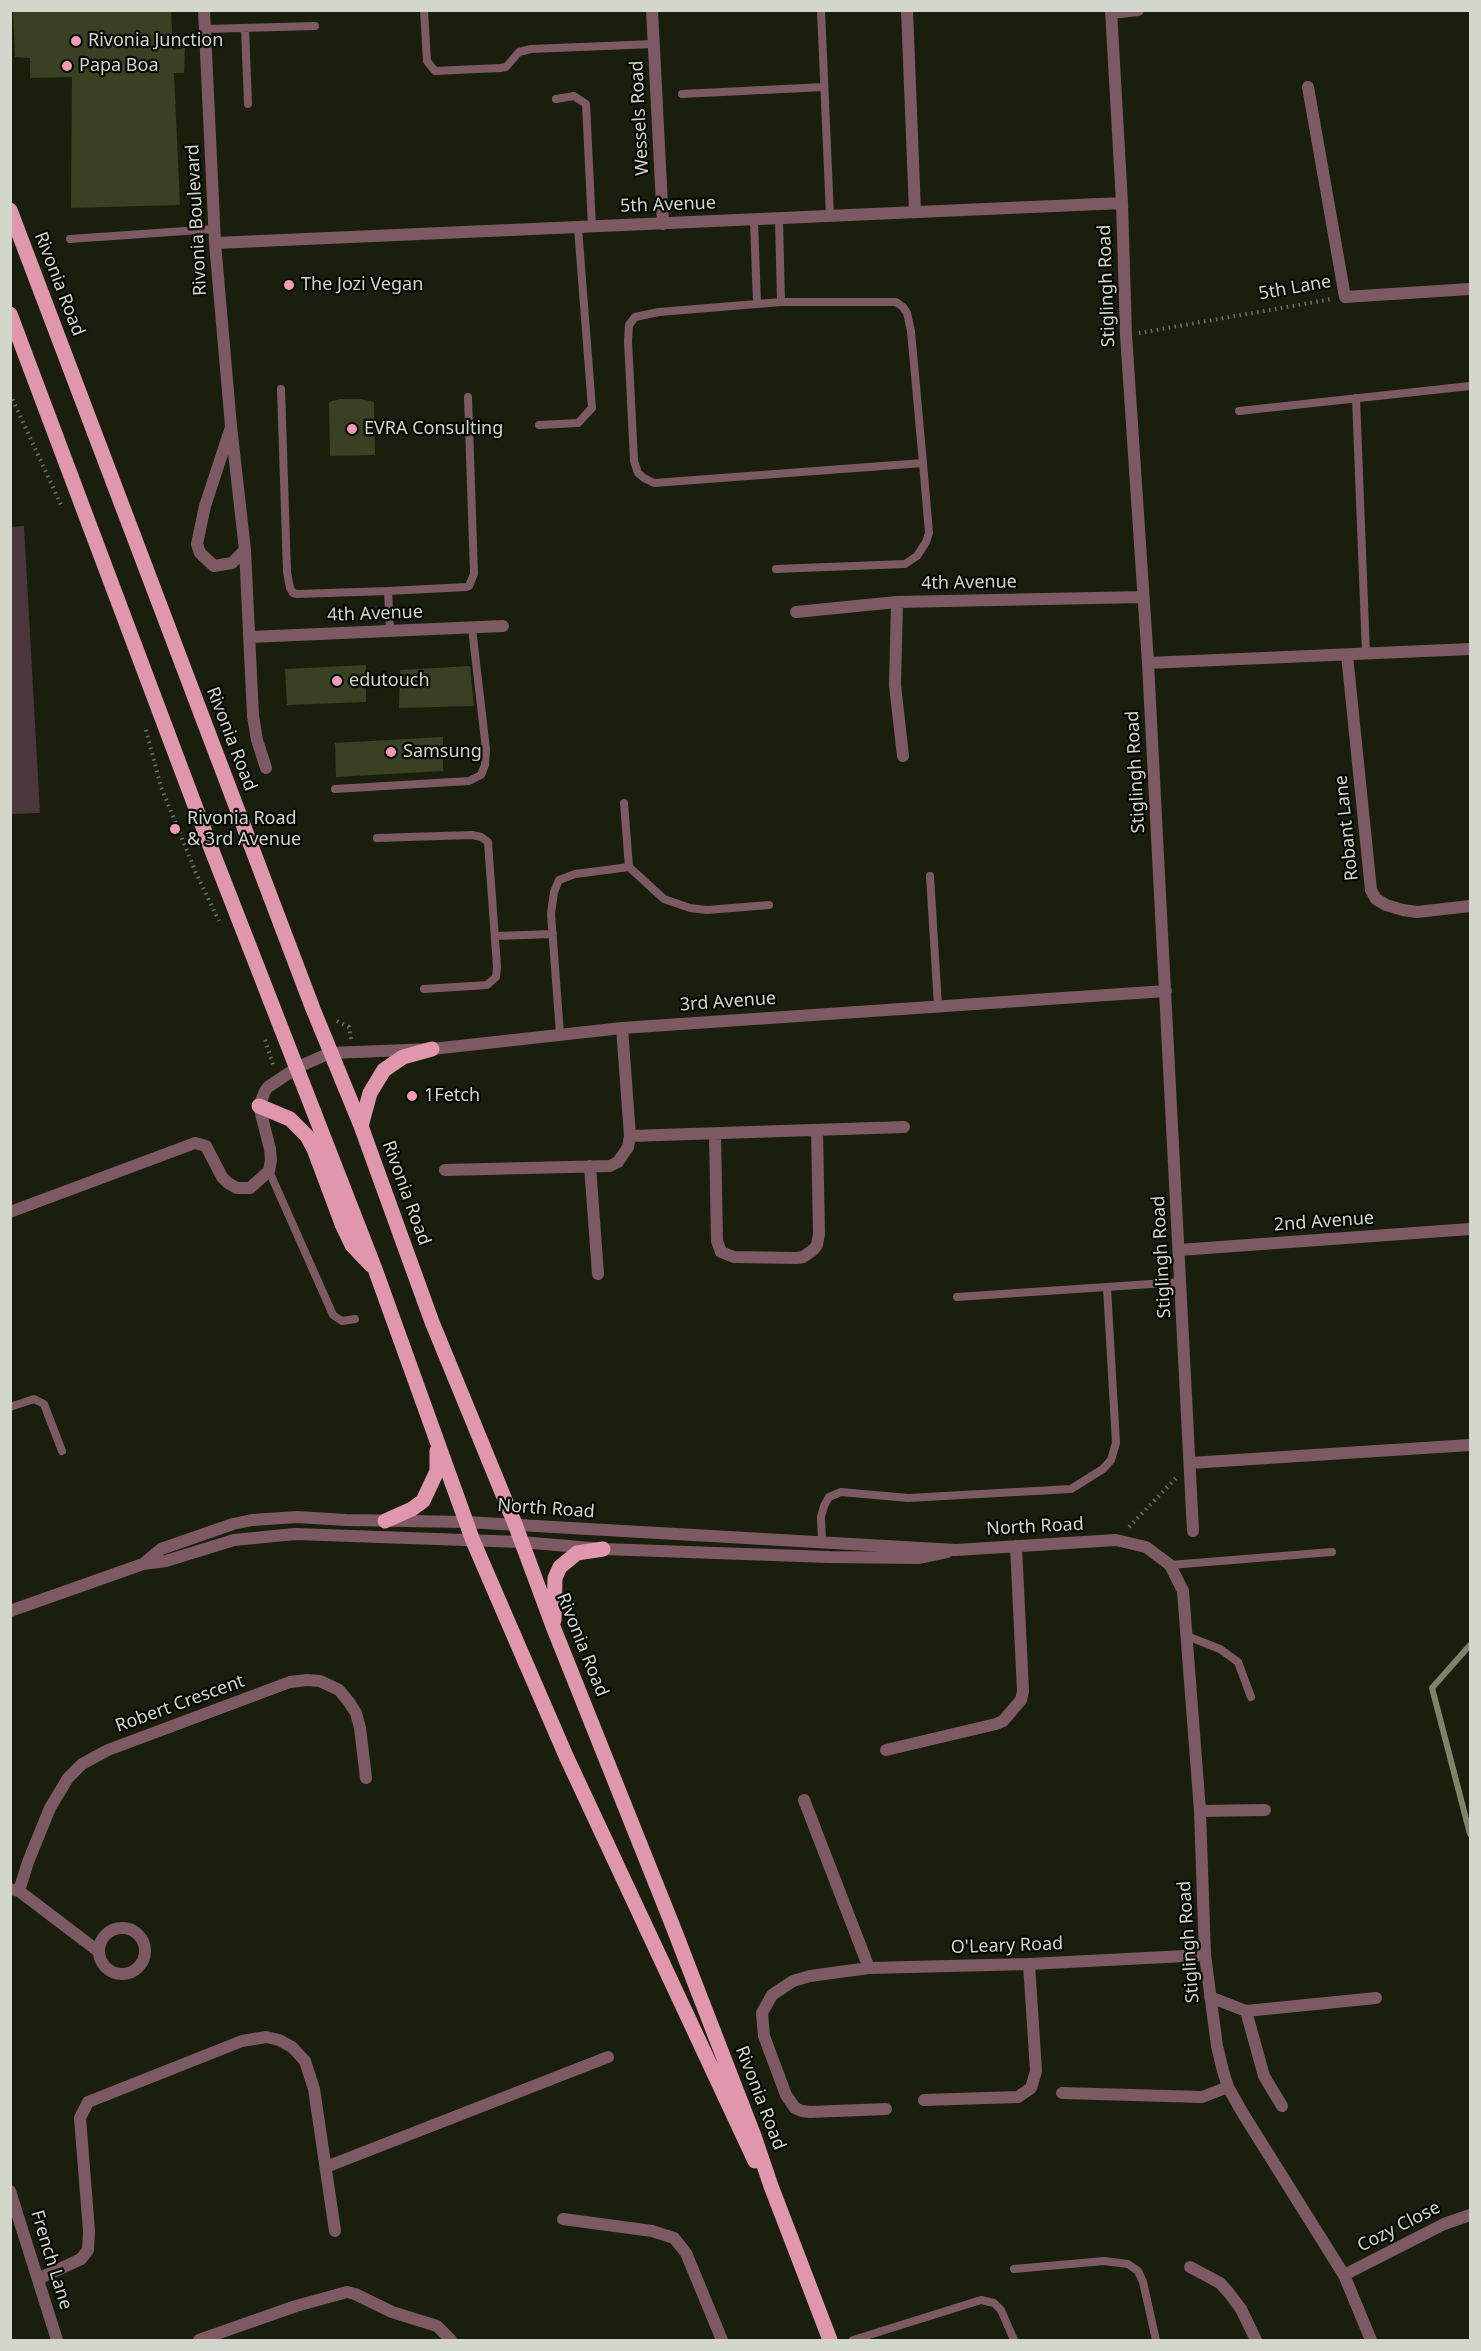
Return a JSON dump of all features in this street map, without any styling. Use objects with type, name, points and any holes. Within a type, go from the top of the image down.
[{"type":"main road","name":"Rivonia Road","points":[[10,210],[330,1053],[361,1126],[432,1322],[676,1935],[830,2340]]},
{"type":"main road","name":"Rivonia Road","points":[[10,314],[209,843],[375,1269],[473,1541],[576,1778],[744,2140],[758,2168],[771,2186]]},
{"type":"main road","points":[[361,1126],[370,1093],[384,1070],[403,1057],[432,1049]]},
{"type":"main road","points":[[259,1106],[291,1119],[307,1136],[352,1245],[375,1269]]},
{"type":"main road","points":[[385,1521],[412,1509],[423,1501],[437,1471],[437,1441]]},
{"type":"main road","points":[[554,1629],[555,1578],[560,1567],[577,1553],[603,1549]]},
{"type":"street","name":"Rivonia Boulevard","points":[[204,10],[214,229],[231,426],[245,550],[253,716],[257,740],[266,768]]},
{"type":"street","name":"Wessels Road","points":[[652,10],[663,224]]},
{"type":"street","points":[[907,10],[915,212]]},
{"type":"street","points":[[1111,12],[1138,10]]},
{"type":"street","name":"Stiglingh Road","points":[[1111,12],[1122,203],[1126,335],[1148,663],[1193,1531]]},
{"type":"street","points":[[1308,87],[1345,297]]},
{"type":"street","name":"5th Avenue","points":[[215,243],[1122,203]]},
{"type":"street","name":"5th Lane","points":[[1345,297],[1470,290]]},
{"type":"street","name":"Rivonia Boulevard","points":[[231,426],[205,506],[197,544],[200,553],[214,566],[232,563],[245,550]]},
{"type":"street","name":"4th Avenue","points":[[796,612],[897,602],[1143,597]]},
{"type":"street","points":[[897,602],[895,685],[903,756]]},
{"type":"street","name":"4th Avenue","points":[[250,637],[503,626]]},
{"type":"street","points":[[1148,663],[1470,649]]},
{"type":"street","name":"Robant Lane","points":[[1347,655],[1371,890],[1376,899],[1403,910],[1417,912],[1470,906]]},
{"type":"street","name":"3rd Avenue","points":[[259,1106],[268,1087],[297,1067],[330,1053],[432,1049],[622,1028],[1166,991]]},
{"type":"street","points":[[445,1170],[610,1166],[618,1162],[628,1147],[630,1136],[622,1028]]},
{"type":"street","points":[[10,1212],[189,1144],[206,1146],[222,1177],[237,1188],[250,1188],[269,1171],[270,1149],[259,1106]]},
{"type":"street","points":[[630,1136],[904,1126]]},
{"type":"street","points":[[715,1134],[717,1241],[721,1252],[734,1257],[797,1258],[813,1250],[817,1245],[819,1234],[817,1130]]},
{"type":"street","points":[[590,1166],[598,1274]]},
{"type":"street","name":"2nd Avenue","points":[[1179,1250],[1470,1229]]},
{"type":"street","points":[[1190,1463],[1470,1445]]},
{"type":"street","name":"North Road","points":[[143,1564],[158,1551],[178,1542],[252,1520],[297,1516],[514,1524],[956,1550],[1116,1540]]},
{"type":"street","name":"North Road","points":[[10,1611],[143,1564],[166,1562],[234,1540],[286,1535],[521,1542],[603,1549],[918,1558],[956,1550]]},
{"type":"street","name":"Stiglingh Road","points":[[1116,1540],[1146,1547],[1170,1565],[1183,1591],[1200,1811],[1205,1955],[1217,2046],[1228,2087],[1344,2275],[1371,2340]]},
{"type":"street","points":[[886,1750],[996,1724],[1003,1721],[1021,1700],[1023,1692],[1016,1546]]},
{"type":"street","name":"Robert Crescent","points":[[15,1890],[50,1808],[68,1778],[82,1764],[108,1750],[290,1682],[307,1680],[320,1682],[339,1690],[350,1702],[360,1728],[366,1779]]},
{"type":"street","points":[[804,1800],[869,1968]]},
{"type":"street","points":[[1200,1811],[1265,1810]]},
{"type":"street","points":[[15,1890],[98,1952]]},
{"type":"street","name":"O'Leary Road","points":[[886,2109],[802,2111],[795,2108],[786,2095],[766,2044],[762,2013],[772,1995],[794,1981],[810,1976],[869,1968],[1029,1964],[1205,1955]]},
{"type":"street","points":[[924,2100],[1018,2097],[1031,2088],[1036,2071],[1029,1964]]},
{"type":"street","points":[[1210,1997],[1246,2011],[1376,1998]]},
{"type":"street","points":[[1246,2011],[1264,2076],[1282,2106]]},
{"type":"street","points":[[38,2279],[81,2259],[88,2250],[89,2231],[80,2118],[88,2102],[242,2041],[266,2037],[279,2040],[292,2047],[305,2061],[314,2089],[335,2231]]},
{"type":"street","points":[[326,2167],[608,2057]]},
{"type":"street","points":[[1062,2093],[1202,2097],[1228,2087]]},
{"type":"street","name":"French Lane","points":[[10,2191],[57,2340]]},
{"type":"street","name":"Cozy Close","points":[[1344,2275],[1444,2224],[1470,2215]]},
{"type":"street","points":[[563,2219],[652,2231],[674,2238],[686,2253],[722,2340]]},
{"type":"street","points":[[1190,2267],[1220,2283],[1230,2293],[1241,2309],[1256,2340]]},
{"type":"street","points":[[199,2340],[296,2306],[347,2292],[392,2312],[437,2326],[451,2340]]},
{"type":"lane","points":[[424,10],[427,61],[435,71],[506,67],[519,52],[531,49],[654,44]]},
{"type":"lane","points":[[821,10],[830,216]]},
{"type":"lane","points":[[205,29],[315,26]]},
{"type":"lane","points":[[245,28],[248,104]]},
{"type":"lane","points":[[682,94],[824,87]]},
{"type":"lane","points":[[556,99],[574,96],[586,104],[592,227]]},
{"type":"lane","points":[[779,219],[781,302]]},
{"type":"lane","points":[[754,220],[757,304]]},
{"type":"lane","points":[[539,425],[578,423],[592,408],[578,228]]},
{"type":"lane","points":[[70,239],[214,229]]},
{"type":"lane","points":[[776,569],[905,564],[922,550],[929,534],[923,463],[911,331],[909,318],[903,307],[896,302],[781,302],[635,316],[629,325],[628,341],[634,461],[638,473],[654,483],[923,463]]},
{"type":"lane","points":[[1239,411],[1470,386]]},
{"type":"lane","points":[[281,389],[287,572],[292,593],[297,594],[466,588],[474,574],[468,397]]},
{"type":"lane","points":[[1356,398],[1366,654]]},
{"type":"lane","points":[[388,591],[390,631]]},
{"type":"lane","points":[[335,789],[469,781],[481,775],[485,765],[486,749],[472,628]]},
{"type":"lane","points":[[624,803],[629,867],[664,899],[690,908],[707,910],[769,905]]},
{"type":"lane","points":[[377,838],[472,835],[488,842],[497,967],[495,978],[487,985],[424,989]]},
{"type":"lane","points":[[560,1034],[552,903],[559,880],[575,874],[629,867]]},
{"type":"lane","points":[[930,876],[938,1006]]},
{"type":"lane","points":[[495,936],[553,934]]},
{"type":"lane","points":[[269,1171],[330,1312],[342,1321],[355,1319]]},
{"type":"lane","points":[[957,1297],[1181,1282]]},
{"type":"lane","points":[[822,1542],[821,1516],[829,1497],[835,1494],[848,1491],[908,1498],[1071,1489],[1103,1469],[1111,1460],[1116,1443],[1107,1288]]},
{"type":"lane","points":[[10,1407],[34,1400],[44,1404],[62,1451]]},
{"type":"lane","points":[[1170,1565],[1332,1552]]},
{"type":"lane","points":[[1187,1636],[1220,1649],[1238,1662],[1251,1697]]},
{"type":"lane","points":[[1014,2269],[1104,2261],[1128,2264],[1138,2271],[1143,2282],[1156,2340]]},
{"type":"lane","points":[[853,2340],[981,2300],[994,2303],[1001,2310],[1014,2340]]},
{"type":"path","name":"5th Lane","points":[[1126,335],[1345,297]]},
{"type":"path","points":[[10,394],[66,518]]},
{"type":"path","points":[[145,724],[161,787],[196,873],[224,932]]},
{"type":"path","points":[[1116,1540],[1190,1463]]},
{"type":"shaded area","points":[[24,526],[40,813],[11,814],[10,527]]},
{"type":"building","points":[[13,10],[171,10],[173,50],[185,48],[184,73],[174,73],[180,205],[71,208],[72,77],[30,78],[30,58],[15,57]]},
{"type":"building","name":"EVRA Consulting","points":[[340,399],[361,399],[374,402],[375,455],[330,456],[329,402]]},
{"type":"building","points":[[366,665],[366,702],[287,705],[285,669]]},
{"type":"building","points":[[470,666],[474,706],[399,708],[400,670]]},
{"type":"building","points":[[443,737],[443,771],[336,777],[335,743]]},
{"type":"waterway","points":[[1470,1645],[1432,1688],[1470,1834]]},
{"type":"place","name":"Rivonia Junction","points":[[76,41]]},
{"type":"place","name":"Papa Boa","points":[[67,66]]},
{"type":"place","name":"The Jozi Vegan","points":[[289,285]]},
{"type":"place","name":"EVRA Consulting","points":[[352,429]]},
{"type":"place","name":"edutouch","points":[[337,681]]},
{"type":"place","name":"Samsung","points":[[391,752]]},
{"type":"place","name":"Rivonia Road & 3rd Avenue","points":[[175,829]]},
{"type":"place","name":"1Fetch","points":[[412,1096]]}]
